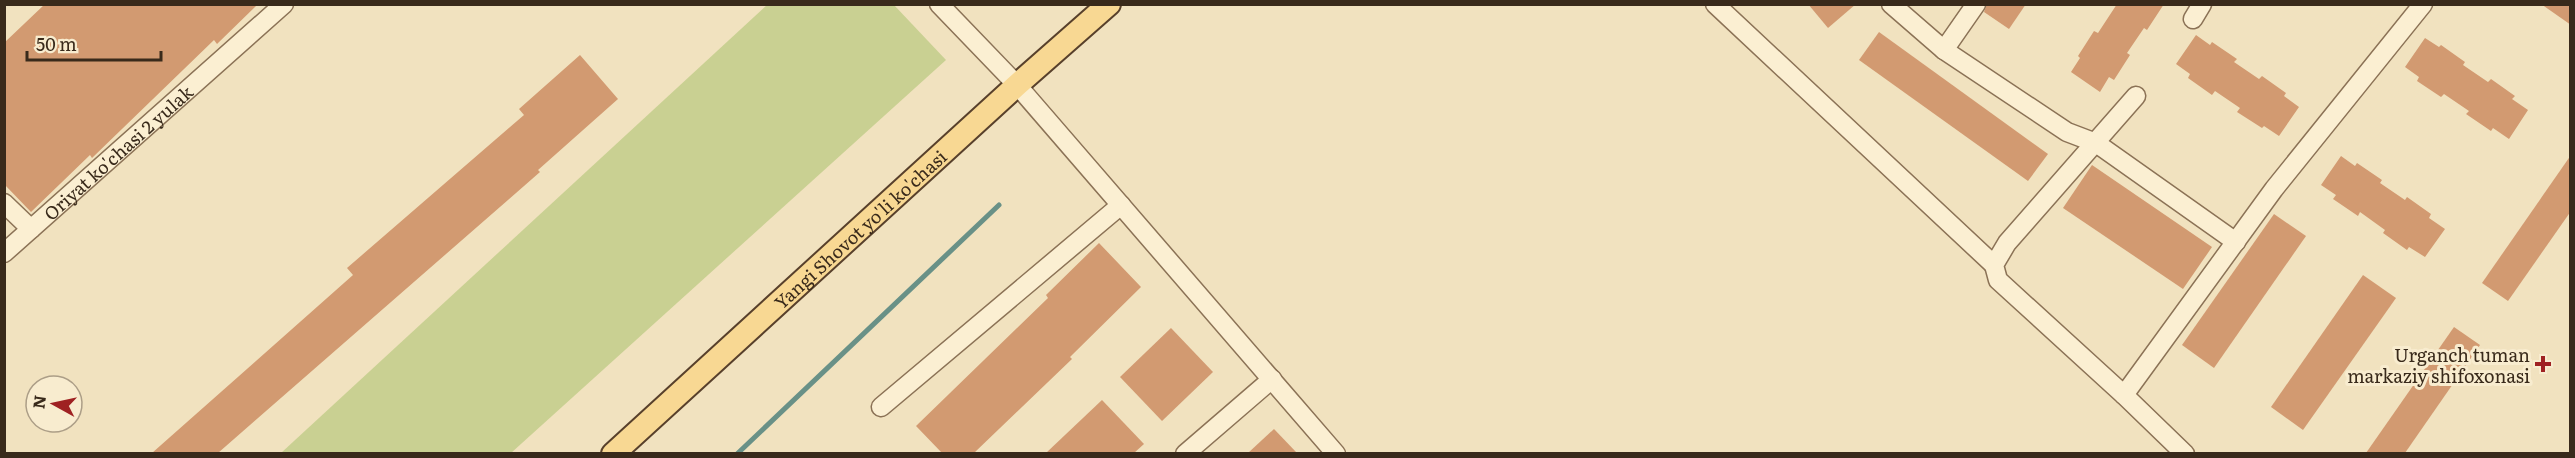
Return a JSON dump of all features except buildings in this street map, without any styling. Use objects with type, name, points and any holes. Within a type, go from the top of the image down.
[{"type":"main road","name":"Yangi Shovot yo'li ko'chasi","points":[[613,453],[1109,4]]},
{"type":"street","name":"Oriyat ko'chasi 2 yulak","points":[[4,253],[284,4]]},
{"type":"street","points":[[939,4],[1017,85],[1336,453]]},
{"type":"street","points":[[1715,4],[1994,265],[1998,280],[2185,453]]},
{"type":"street","points":[[1891,4],[1944,50],[2067,132],[2096,143],[2236,242]]},
{"type":"street","points":[[1944,50],[1976,4]]},
{"type":"street","points":[[2124,395],[2325,124],[2423,4]]},
{"type":"street","points":[[1994,265],[2007,243],[2136,96]]},
{"type":"street","points":[[4,203],[31,230]]},
{"type":"street","points":[[881,407],[1120,205]]},
{"type":"street","points":[[1185,453],[1272,379]]},
{"type":"green space","points":[[767,5],[894,5],[946,60],[511,453],[281,453]]},
{"type":"waterway","points":[[737,454],[999,205]]},
{"type":"place","name":"Urganch tuman markaziy shifoxonasi","points":[[2543,364]]}]
